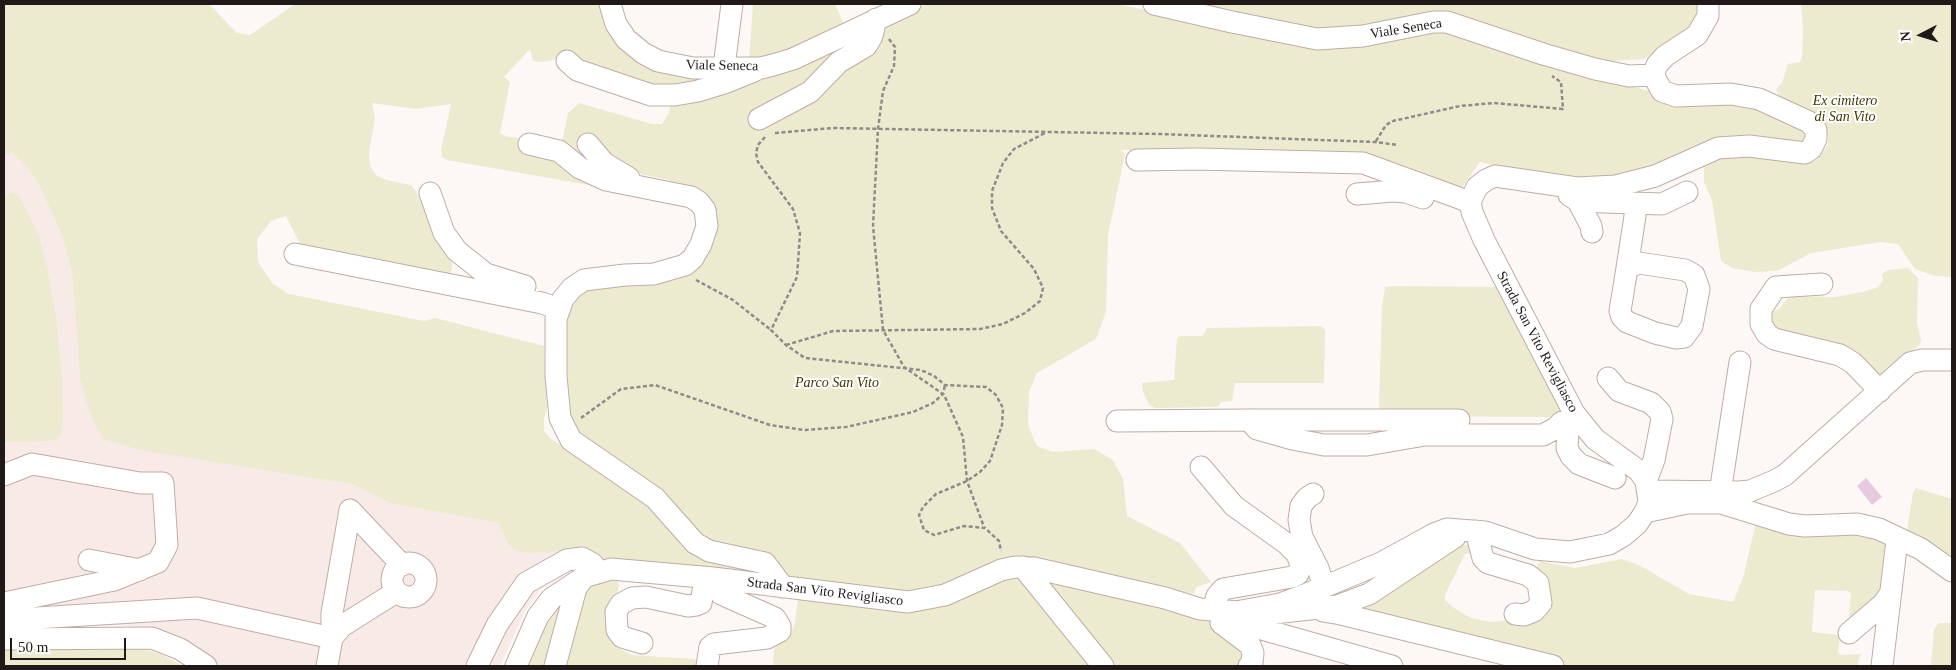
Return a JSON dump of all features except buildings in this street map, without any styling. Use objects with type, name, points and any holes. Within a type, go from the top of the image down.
[{"type":"street","name":"Viale Seneca","points":[[610,4],[616,24],[626,39],[643,53],[658,61],[693,68],[742,67],[793,59],[910,4]]},
{"type":"street","points":[[732,4],[742,67]]},
{"type":"street","points":[[567,62],[578,70],[651,94],[676,95],[724,84],[742,67],[742,28],[746,4]]},
{"type":"street","name":"Viale Seneca","points":[[1154,4],[1318,39],[1363,36],[1433,22],[1447,22],[1543,54],[1621,74],[1653,76]]},
{"type":"street","points":[[1471,207],[1477,187],[1495,176],[1507,176],[1556,186],[1577,188],[1616,186],[1655,176],[1718,148],[1733,146],[1805,152],[1811,149],[1816,139],[1816,130],[1809,122],[1759,99],[1730,94],[1676,96],[1662,91],[1653,76],[1657,65],[1665,56],[1697,35],[1704,26],[1708,16],[1708,4]]},
{"type":"street","points":[[759,119],[810,92],[839,62],[866,46],[872,36],[876,19]]},
{"type":"street","points":[[529,144],[559,150],[580,168],[606,180],[691,197],[699,202],[705,210],[707,226],[702,244],[693,258],[674,270],[584,280],[572,288],[561,304],[556,318],[556,376],[560,418],[571,440],[655,498],[695,543],[709,551],[765,563],[783,587]]},
{"type":"street","points":[[588,144],[604,163],[623,175],[661,183],[670,193]]},
{"type":"street","points":[[1138,160],[1197,159],[1363,163],[1471,207]]},
{"type":"street","points":[[1556,186],[1578,201],[1633,210],[1662,204],[1687,192]]},
{"type":"street","points":[[1357,194],[1385,191],[1406,192],[1460,210],[1471,207]]},
{"type":"street","points":[[430,193],[447,237],[457,251],[473,266],[495,278],[527,286],[561,304]]},
{"type":"street","points":[[1578,201],[1591,226],[1592,232]]},
{"type":"street","name":"Strada San Vito Revigliasco","points":[[1471,207],[1484,240],[1568,417],[1638,472],[1648,486]]},
{"type":"street","points":[[1627,268],[1633,210]]},
{"type":"street","points":[[295,254],[542,303],[561,304]]},
{"type":"street","points":[[1822,284],[1776,287],[1761,309],[1762,324],[1767,334],[1774,340],[1840,355],[1852,363],[1880,391]]},
{"type":"street","points":[[1648,486],[1720,493],[1750,491],[1784,475],[1910,363],[1922,360],[1952,360]]},
{"type":"street","points":[[1720,493],[1740,362]]},
{"type":"street","points":[[1608,378],[1619,391],[1651,403],[1660,412],[1662,419],[1648,486],[1649,502],[1645,512]]},
{"type":"street","points":[[1117,421],[1248,420],[1257,429],[1292,439],[1332,445],[1367,445],[1402,438],[1454,434],[1543,435],[1556,428],[1568,417]]},
{"type":"street","points":[[1568,417],[1567,448],[1571,456],[1579,464],[1615,478]]},
{"type":"street","points":[[4,475],[32,464],[140,484],[163,483],[167,544],[158,562],[114,580],[4,603]]},
{"type":"street","points":[[1201,467],[1234,506],[1287,544],[1297,554],[1301,566],[1298,574],[1292,577],[1223,589],[1206,609]]},
{"type":"street","points":[[1313,494],[1301,506],[1299,520],[1302,537],[1318,568],[1324,587]]},
{"type":"street","points":[[1645,512],[1687,503],[1721,503],[1770,519],[1805,526],[1857,524],[1879,529],[1897,540],[1921,549],[1952,571]]},
{"type":"street","points":[[326,666],[332,638],[332,613],[350,510],[402,565]]},
{"type":"street","name":"Strada San Vito Revigliasco","points":[[1241,611],[1280,604],[1324,587],[1382,563],[1434,534],[1448,529],[1485,532],[1536,549],[1570,552],[1609,544],[1623,536],[1645,512]]},
{"type":"street","points":[[1472,531],[1483,558],[1488,563],[1533,578],[1538,583],[1540,604],[1534,611],[1524,615],[1515,614]]},
{"type":"street","name":"Strada San Vito Revigliasco","points":[[590,574],[611,569],[636,570],[908,602],[945,596],[1001,570],[1024,567],[1206,609],[1265,614],[1337,606],[1369,594],[1388,583],[1445,542],[1472,531]]},
{"type":"street","points":[[1882,666],[1897,540]]},
{"type":"street","points":[[1921,549],[1930,548],[1952,553]]},
{"type":"street","points":[[477,666],[497,625],[526,582],[567,560],[582,558],[593,564],[590,574],[576,588],[554,666]]},
{"type":"street","points":[[89,560],[141,570]]},
{"type":"street","points":[[413,564],[418,566],[424,576],[424,586],[417,595],[406,597],[396,592],[392,577],[402,565],[413,564]]},
{"type":"street","points":[[1024,567],[1103,666]]},
{"type":"street","points":[[516,666],[544,606],[558,592],[590,574]]},
{"type":"street","points":[[642,644],[622,637],[618,630],[616,612],[621,604],[632,598],[646,597],[688,606],[696,605],[700,603],[703,591],[713,578],[721,594],[775,618],[780,626],[780,631],[767,638],[714,644],[710,647],[707,666]]},
{"type":"street","points":[[332,638],[342,626],[396,592]]},
{"type":"street","points":[[1849,634],[1883,604],[1890,594]]},
{"type":"street","points":[[4,620],[197,608],[332,638]]},
{"type":"street","points":[[1206,609],[1250,645],[1253,653],[1252,663],[1249,666]]},
{"type":"street","points":[[1206,609],[1230,620],[1392,666]]},
{"type":"street","points":[[1313,610],[1341,614],[1553,666]]},
{"type":"street","points":[[4,639],[152,638],[180,649],[206,666]]},
{"type":"street","points":[[1867,666],[1884,641]]},
{"type":"path","points":[[876,19],[895,47],[894,66],[883,91],[878,129],[873,226],[883,330],[904,367],[943,394],[963,437],[967,481],[985,528],[999,541],[1002,555]]},
{"type":"path","points":[[1375,142],[1386,125],[1393,121],[1460,106],[1494,103],[1563,109],[1561,82],[1541,68],[1543,54]]},
{"type":"path","points":[[771,330],[797,277],[800,233],[794,209],[758,162],[756,153],[758,145],[764,138],[775,132],[804,129],[1046,132],[1375,142],[1398,145]]},
{"type":"path","points":[[786,345],[833,331],[980,328],[1003,324],[1025,313],[1040,301],[1043,288],[1034,269],[1000,231],[992,208],[992,191],[1003,162],[1014,149],[1046,132]]},
{"type":"path","points":[[674,270],[734,300],[771,330],[786,345],[805,358],[921,370],[934,376],[945,385],[986,387],[996,395],[1003,408],[1002,425],[990,461],[980,472],[967,481],[936,494],[923,507],[919,515],[920,523],[924,530],[934,535],[964,526],[985,528]]},
{"type":"path","points":[[565,430],[621,388],[644,385],[675,390],[712,406],[770,424],[804,430],[846,426],[913,412],[933,403],[943,394],[945,385]]},
{"type":"shaded area","points":[[12,153],[27,167],[40,187],[62,236],[72,274],[80,379],[271,470],[352,484],[389,503],[498,523],[508,544],[532,553],[567,551],[561,571],[540,590],[526,609],[500,666],[219,666],[211,659],[160,630],[120,625],[4,627],[4,156]]},
{"type":"shaded area","points":[[1866,478],[1882,497],[1872,505],[1857,486]]},
{"type":"green space","name":"Parco San Vito","points":[[4,4],[209,4],[237,33],[250,35],[295,4],[616,4],[618,38],[733,74],[929,4],[1117,4],[1315,46],[1436,30],[1451,32],[1533,59],[1692,103],[1738,102],[1807,130],[1807,138],[1801,144],[1740,136],[1725,137],[1711,141],[1653,169],[1584,181],[1480,162],[1458,193],[1359,155],[1121,150],[1125,155],[1108,235],[1106,312],[1096,339],[1037,373],[1029,392],[1028,425],[1037,446],[1053,452],[1094,449],[1113,460],[1123,479],[1127,516],[1180,543],[1211,582],[1196,587],[1194,594],[1053,565],[913,592],[791,579],[783,570],[704,538],[580,436],[568,419],[564,370],[566,316],[570,303],[589,288],[674,280],[684,275],[717,228],[715,204],[703,195],[675,185],[669,180],[630,172],[594,186],[447,160],[442,157],[441,150],[451,104],[416,109],[372,103],[375,119],[369,152],[370,166],[376,175],[386,180],[411,185],[415,190],[452,259],[452,269],[448,275],[310,251],[300,244],[286,216],[271,221],[257,239],[258,262],[272,283],[289,294],[424,321],[435,318],[544,346],[547,408],[544,418],[544,431],[550,438],[638,494],[688,545],[760,567],[765,577],[601,559],[580,551],[532,553],[517,551],[508,544],[498,523],[389,503],[352,484],[139,450],[103,439],[90,414],[80,379],[72,274],[62,236],[40,187],[27,167],[12,153],[4,156]],"holes":[[[530,49],[533,61],[542,62],[557,59],[669,101],[670,111],[662,124],[652,124],[579,103],[568,113],[562,141],[508,137],[500,133],[510,82],[504,77]]]},
{"type":"green space","points":[[753,4],[835,4],[844,24],[788,54],[749,60]]},
{"type":"green space","points":[[1187,4],[1701,4],[1693,27],[1644,59],[1613,61],[1581,56],[1523,37],[1365,27],[1317,31]]},
{"type":"green space","name":"Ex cimitero di San Vito","points":[[1801,4],[1952,4],[1952,277],[1935,276],[1915,269],[1898,244],[1881,242],[1811,253],[1777,271],[1755,272],[1732,268],[1721,261],[1712,200],[1704,182],[1704,161],[1718,156],[1765,157],[1807,164],[1817,160],[1828,145],[1828,136],[1812,115],[1779,96],[1776,89],[1782,83],[1788,64],[1800,62],[1802,57],[1803,28]]},
{"type":"green space","points":[[11,192],[20,197],[39,236],[48,271],[57,323],[62,377],[63,423],[61,434],[56,439],[48,441],[4,442],[4,196]]},
{"type":"green space","points":[[1908,268],[1918,278],[1917,324],[1921,340],[1920,344],[1887,376],[1881,379],[1776,334],[1767,314],[1779,309],[1792,296],[1835,297],[1863,292],[1878,287],[1883,280],[1882,274],[1888,270]]},
{"type":"green space","points":[[1385,287],[1501,287],[1562,411],[1551,417],[1399,416],[1385,414],[1379,407],[1382,307]]},
{"type":"green space","points":[[1321,326],[1325,330],[1324,383],[1235,383],[1232,401],[1221,402],[1218,407],[1156,408],[1150,406],[1143,392],[1142,383],[1174,380],[1177,338],[1181,336],[1203,336],[1207,328]]},
{"type":"green space","points":[[1916,488],[1952,499],[1952,561],[1906,536],[1913,493]]},
{"type":"green space","points":[[1756,522],[1841,529],[1886,541],[1881,592],[1852,619],[1849,617],[1851,594],[1848,591],[1815,590],[1812,632],[1838,635],[1840,638],[1838,652],[1841,655],[1861,654],[1857,666],[1548,666],[1363,610],[1392,592],[1442,549],[1470,544],[1474,552],[1465,554],[1445,595],[1445,600],[1471,618],[1491,622],[1538,617],[1535,569],[1540,561],[1575,568],[1622,559],[1639,565],[1689,594],[1733,602],[1743,578]]},
{"type":"green space","points":[[614,576],[619,585],[610,631],[620,649],[632,655],[693,659],[698,661],[698,666],[561,666],[578,602],[589,584]]},
{"type":"green space","points":[[1026,577],[1211,619],[1241,646],[1243,662],[1238,666],[773,666],[774,650],[779,642],[789,636],[795,624],[798,598],[883,610],[908,611],[1010,578]]},
{"type":"green space","points":[[555,604],[564,606],[549,666],[528,666]]},
{"type":"green space","points":[[1939,623],[1952,623],[1952,666],[1931,666],[1934,629]]},
{"type":"green space","points":[[137,647],[160,654],[183,666],[4,666],[4,650]]}]
